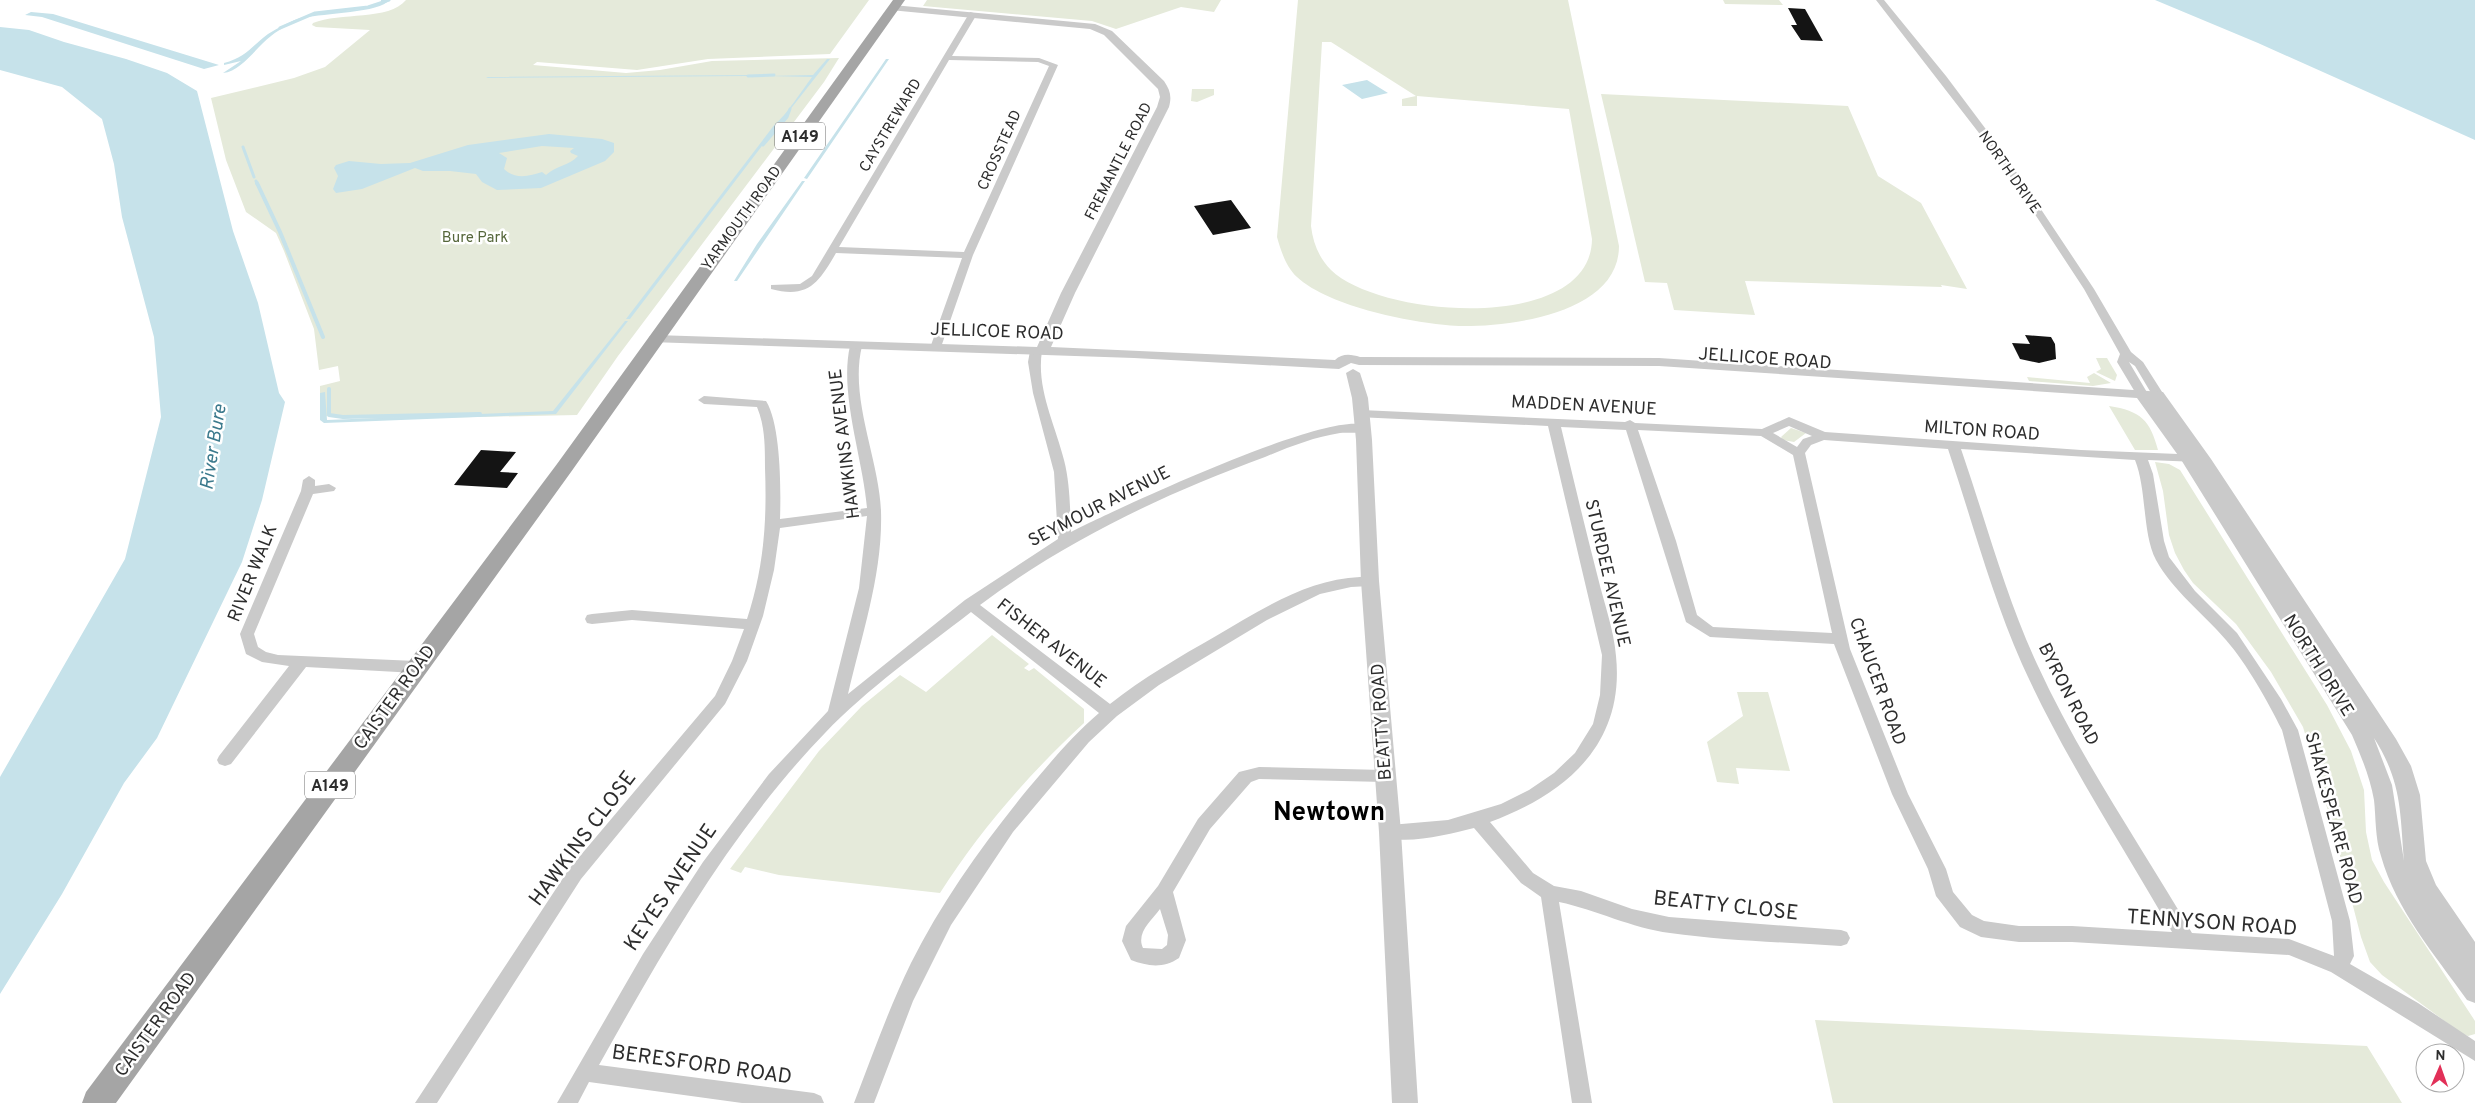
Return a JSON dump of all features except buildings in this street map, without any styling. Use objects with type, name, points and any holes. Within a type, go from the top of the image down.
[{"type":"main road","name":"YARMOUTH ROAD","points":[[654,339],[896,4]]},
{"type":"main road","name":"CAISTER ROAD","points":[[97,1103],[564,468],[654,339]]},
{"type":"street","name":"NORTH DRIVE","points":[[1880,0],[1943,78],[2004,161],[2089,289],[2126,354],[2123,362],[2154,400],[2195,458],[2397,759],[2409,795],[2415,861],[2427,890],[2475,962]]},
{"type":"street","name":"FREMANTLE ROAD","points":[[896,4],[973,14],[1078,24],[1101,30],[1109,34],[1160,83],[1166,94],[1163,107],[1039,351]]},
{"type":"street","name":"CAYSTREWARD","points":[[775,287],[793,288],[812,283],[973,14]]},
{"type":"street","name":"CROSSTEAD","points":[[936,348],[968,255],[1054,65],[1039,60],[947,58]]},
{"type":"street","points":[[832,250],[968,255]]},
{"type":"street","name":"JELLICOE ROAD","points":[[654,339],[1039,351],[1353,367],[1660,366],[2154,400]]},
{"type":"street","name":"HAWKINS AVENUE","points":[[835,714],[868,578],[873,542],[874,511],[852,353],[856,346]]},
{"type":"street","points":[[1039,351],[1033,359],[1041,400],[1060,471],[1065,542]]},
{"type":"street","name":"BEATTY ROAD","points":[[1353,367],[1360,398],[1362,421],[1370,581],[1384,776],[1390,832],[1405,1103]]},
{"type":"street","name":"HAWKINS CLOSE","points":[[425,1103],[575,874],[720,700],[736,674],[766,574],[774,524],[772,452],[766,413],[762,404],[704,400]]},
{"type":"street","name":"SEYMOUR AVENUE","points":[[835,714],[970,604],[1065,542],[1209,472],[1308,437],[1362,421]]},
{"type":"street","name":"MADDEN AVENUE","points":[[1362,421],[1630,424],[1764,433],[1799,452]]},
{"type":"street","name":"MILTON ROAD","points":[[1764,433],[1789,421],[1823,436],[2081,454],[2195,458]]},
{"type":"street","name":"STURDEE AVENUE","points":[[1390,832],[1435,829],[1478,820],[1544,791],[1571,767],[1597,733],[1608,695],[1609,655],[1553,422]]},
{"type":"street","points":[[1630,424],[1691,618],[1698,626],[1710,632],[1840,639]]},
{"type":"street","points":[[1799,452],[1807,442],[1823,436]]},
{"type":"street","name":"BYRON ROAD","points":[[1954,446],[2004,604],[2030,664],[2066,735],[2186,942]]},
{"type":"street","name":"CHAUCER ROAD","points":[[1799,452],[1840,639],[1900,794],[1937,869],[1944,896],[1956,910]]},
{"type":"street","name":"SHAKESPEARE ROAD","points":[[2139,455],[2147,474],[2162,558],[2190,594],[2232,637],[2276,703],[2290,730],[2342,921],[2345,956],[2338,966]]},
{"type":"street","name":"NORTH DRIVE","points":[[2195,458],[2361,732],[2379,773],[2384,795],[2386,831],[2394,862],[2404,887],[2475,992]]},
{"type":"street","name":"RIVER WALK","points":[[329,488],[308,486],[247,634],[251,650],[262,657],[301,662],[416,667]]},
{"type":"street","points":[[774,524],[874,511]]},
{"type":"street","points":[[864,1103],[915,974],[960,893],[1022,808],[1057,766],[1110,712],[1152,682],[1268,613],[1306,595],[1342,583],[1370,581]]},
{"type":"street","name":"FISHER AVENUE","points":[[970,604],[1110,712]]},
{"type":"street","points":[[592,619],[632,615],[751,624]]},
{"type":"street","points":[[225,760],[301,662]]},
{"type":"street","name":"KEYES AVENUE","points":[[567,1103],[629,992],[694,890],[778,777],[812,736],[835,714]]},
{"type":"street","points":[[1164,891],[1204,824],[1245,777],[1259,773],[1384,776]]},
{"type":"street","name":"BEATTY CLOSE","points":[[1478,820],[1528,878],[1550,893],[1581,899],[1632,917],[1669,925],[1841,938]]},
{"type":"street","points":[[1550,893],[1550,909],[1582,1103]]},
{"type":"street","name":"TENNYSON ROAD","points":[[1956,910],[1966,921],[1982,929],[2019,934],[2072,934],[2289,947],[2338,966],[2411,1009],[2475,1052]]},
{"type":"street","name":"BERESFORD ROAD","points":[[584,1072],[814,1103]]},
{"type":"green space","name":"Bure Park","points":[[406,0],[869,0],[830,54],[708,59],[637,70],[537,62],[533,65],[626,73],[660,70],[712,61],[839,58],[824,82],[618,356],[577,415],[378,419],[324,416],[320,414],[320,386],[340,381],[338,366],[319,370],[314,329],[284,251],[276,233],[246,212],[226,160],[211,98],[294,78],[325,67],[370,30],[316,27],[312,25],[313,23],[337,18],[376,14],[398,7]]},
{"type":"green space","points":[[927,0],[1221,0],[1214,12],[1181,7],[1116,29],[1092,21],[923,6]]},
{"type":"green space","points":[[1298,0],[1568,0],[1619,246],[1614,269],[1601,287],[1582,301],[1558,312],[1532,319],[1480,326],[1441,325],[1420,322],[1397,318],[1351,305],[1311,288],[1297,277],[1287,264],[1277,237]],"holes":[[[1322,42],[1331,42],[1416,96],[1402,99],[1402,106],[1417,106],[1417,96],[1569,109],[1592,239],[1583,270],[1558,291],[1522,303],[1480,308],[1435,306],[1392,299],[1356,286],[1331,270],[1317,250],[1311,226]]]},
{"type":"green space","points":[[1723,0],[1779,0],[1783,5],[1725,4]]},
{"type":"green space","points":[[1192,89],[1214,89],[1214,95],[1197,102],[1191,101]]},
{"type":"green space","points":[[1601,94],[1848,106],[1878,176],[1921,203],[1967,289],[1941,285],[1942,287],[1745,281],[1755,315],[1674,310],[1667,283],[1645,282]]},
{"type":"green space","points":[[2096,358],[2107,358],[2117,375],[2115,381],[2096,372],[2101,369]]},
{"type":"green space","points":[[2094,373],[2111,383],[2093,386],[2029,381],[2027,377],[2090,383],[2087,377]]},
{"type":"green space","points":[[2109,406],[2129,411],[2142,419],[2151,431],[2158,450],[2135,450]]},
{"type":"green space","points":[[1791,428],[1806,433],[1794,442],[1783,440],[1781,437]]},
{"type":"green space","points":[[2155,462],[2169,464],[2180,470],[2327,705],[2351,751],[2364,790],[2366,832],[2372,860],[2384,882],[2475,1021],[2475,1034],[2468,1036],[2461,1033],[2382,975],[2370,962],[2361,937],[2331,821],[2303,727],[2271,672],[2236,624],[2193,583],[2184,570],[2175,553],[2169,535],[2163,491]]},
{"type":"green space","points":[[992,635],[1029,664],[1024,668],[1029,671],[1034,668],[1084,709],[1084,723],[1044,762],[1006,804],[972,847],[940,893],[779,875],[745,867],[741,873],[730,869],[819,751],[862,706],[900,675],[926,692]]},
{"type":"green space","points":[[1737,692],[1768,692],[1790,771],[1736,768],[1739,784],[1717,782],[1707,742],[1743,716]]},
{"type":"green space","points":[[1815,1020],[2367,1046],[2402,1103],[1833,1103]]},
{"type":"water","points":[[381,0],[389,0],[375,8],[313,16],[292,23],[271,36],[243,63],[223,73],[241,61],[224,65],[224,63],[243,55],[268,34],[290,22],[322,13],[373,6],[381,3]]},
{"type":"water","points":[[2155,0],[2475,0],[2475,140],[2258,43]]},
{"type":"water","points":[[31,12],[53,14],[219,65],[204,69],[42,17],[25,15]]},
{"type":"water","name":"River Bure","points":[[0,27],[29,30],[126,59],[167,73],[197,91],[233,231],[258,303],[279,393],[285,402],[262,500],[242,562],[157,738],[124,783],[62,894],[0,994],[0,777],[125,559],[161,417],[154,337],[122,217],[114,164],[102,119],[62,87],[0,70]]},
{"type":"water","points":[[827,59],[830,59],[789,111],[785,120],[778,125],[630,319],[626,319],[812,77],[767,76],[813,75]]},
{"type":"water","points":[[886,59],[889,59],[807,179],[804,178]]},
{"type":"water","points":[[754,75],[751,76],[486,78],[488,77]]},
{"type":"water","points":[[1367,80],[1388,93],[1362,99],[1342,85]]},
{"type":"water","points":[[549,134],[602,139],[614,143],[614,152],[605,161],[541,188],[497,190],[482,182],[476,174],[450,171],[423,171],[415,168],[362,189],[336,193],[333,189],[338,176],[334,168],[336,165],[349,161],[381,164],[410,163],[468,145]],"holes":[[[542,146],[574,148],[570,151],[578,156],[571,162],[554,169],[546,175],[542,172],[528,176],[513,175],[504,169],[507,158],[499,153]]]},
{"type":"water","points":[[802,181],[805,181],[737,281],[734,281],[757,244]]},
{"type":"water","points":[[625,321],[628,321],[556,414],[324,423],[320,420],[320,393],[325,392],[327,420],[553,411]]},
{"type":"waterway","points":[[280,28],[315,13],[368,7],[389,0]]},
{"type":"waterway","points":[[748,76],[774,75]]},
{"type":"waterway","points":[[763,145],[787,117],[790,109]]},
{"type":"waterway","points":[[243,147],[254,177]]},
{"type":"waterway","points":[[257,183],[280,232],[323,337]]},
{"type":"waterway","points":[[329,389],[329,415],[343,417],[480,414]]},
{"type":"district","name":"Newtown","points":[[1329,811]]}]
